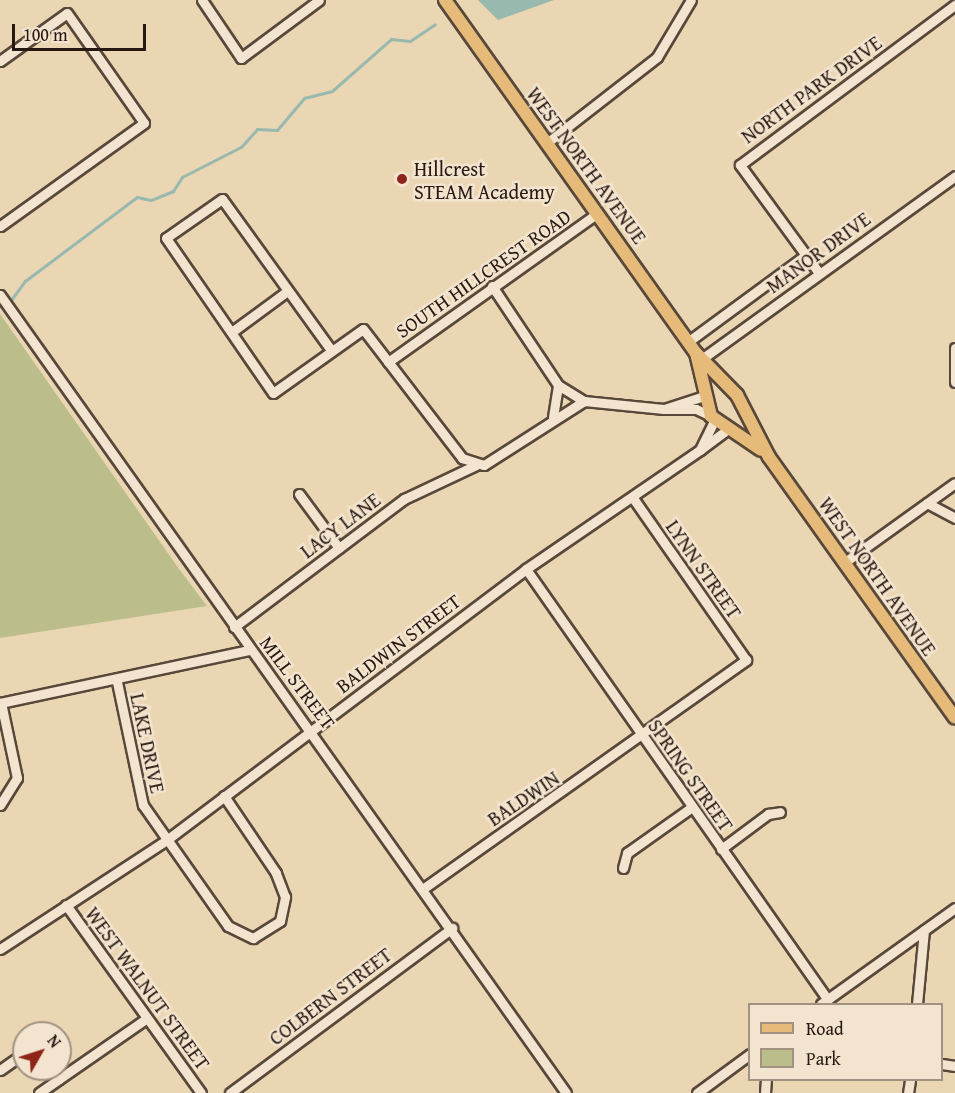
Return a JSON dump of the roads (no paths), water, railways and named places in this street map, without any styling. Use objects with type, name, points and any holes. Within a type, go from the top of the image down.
[{"type":"main road","name":"WEST NORTH AVENUE","points":[[445,0],[688,341],[721,382],[737,394],[746,417],[769,457],[955,718]]},
{"type":"main road","name":"WEST NORTH AVENUE","points":[[699,355],[704,394],[713,417],[732,428],[769,457]]},
{"type":"main road","points":[[704,394],[721,382]]},
{"type":"main road","points":[[732,428],[746,417]]},
{"type":"street","points":[[202,0],[241,58],[319,0]]},
{"type":"street","points":[[548,142],[657,57],[691,0]]},
{"type":"street","name":"NORTH PARK DRIVE","points":[[819,273],[740,165],[955,5]]},
{"type":"street","points":[[0,61],[67,13],[144,123],[0,226]]},
{"type":"street","name":"MANOR DRIVE","points":[[699,355],[955,176]]},
{"type":"street","points":[[330,350],[286,292],[222,199],[166,238],[233,331],[273,393],[330,350],[363,329],[462,458],[476,465]]},
{"type":"street","name":"SOUTH HILLCREST ROAD","points":[[388,363],[492,286],[598,213]]},
{"type":"street","points":[[688,341],[806,255]]},
{"type":"street","points":[[492,286],[558,385],[584,401],[664,409],[696,409],[713,417]]},
{"type":"street","points":[[233,331],[286,292]]},
{"type":"street","name":"MILL STREET","points":[[0,295],[250,650],[312,730],[566,1093]]},
{"type":"street","points":[[955,348],[955,382]]},
{"type":"street","points":[[553,417],[558,385]]},
{"type":"street","points":[[664,409],[704,394]]},
{"type":"street","name":"LACY LANE","points":[[234,627],[404,500],[476,465],[491,463],[553,417],[584,401]]},
{"type":"street","name":"BALDWIN STREET","points":[[700,450],[713,417]]},
{"type":"street","name":"BALDWIN STREET","points":[[0,949],[168,839],[526,569],[633,498],[732,428]]},
{"type":"street","points":[[845,562],[955,483]]},
{"type":"street","points":[[299,494],[339,548]]},
{"type":"street","name":"LYNN STREET","points":[[633,498],[746,660]]},
{"type":"street","points":[[927,504],[955,518]]},
{"type":"street","name":"SPRING STREET","points":[[526,569],[721,849],[824,1002]]},
{"type":"street","points":[[0,805],[17,778],[1,703],[117,682],[250,650]]},
{"type":"street","name":"BALDWIN","points":[[424,888],[746,660]]},
{"type":"street","name":"LAKE DRIVE","points":[[117,682],[137,789],[168,839],[234,932],[250,939],[273,927],[286,904],[282,885],[224,796]]},
{"type":"street","points":[[623,868],[627,853],[692,807]]},
{"type":"street","points":[[721,849],[768,814],[780,812]]},
{"type":"street","name":"WEST WALNUT STREET","points":[[66,905],[201,1093]]},
{"type":"street","points":[[824,1002],[955,908]]},
{"type":"street","name":"COLBERN STREET","points":[[230,1093],[452,928]]},
{"type":"street","points":[[917,1003],[924,930]]},
{"type":"street","points":[[72,1070],[147,1018]]},
{"type":"street","points":[[697,1093],[748,1055]]},
{"type":"street","points":[[39,1093],[56,1081]]},
{"type":"water","points":[[478,0],[554,0],[498,20]]},
{"type":"waterway","points":[[11,300],[25,281],[137,197],[151,200],[173,191],[182,177],[241,147],[257,129],[277,130],[304,98],[332,91],[391,39],[410,41],[435,24]]},
{"type":"place","name":"Hillcrest STEAM Academy","points":[[402,179]]}]
